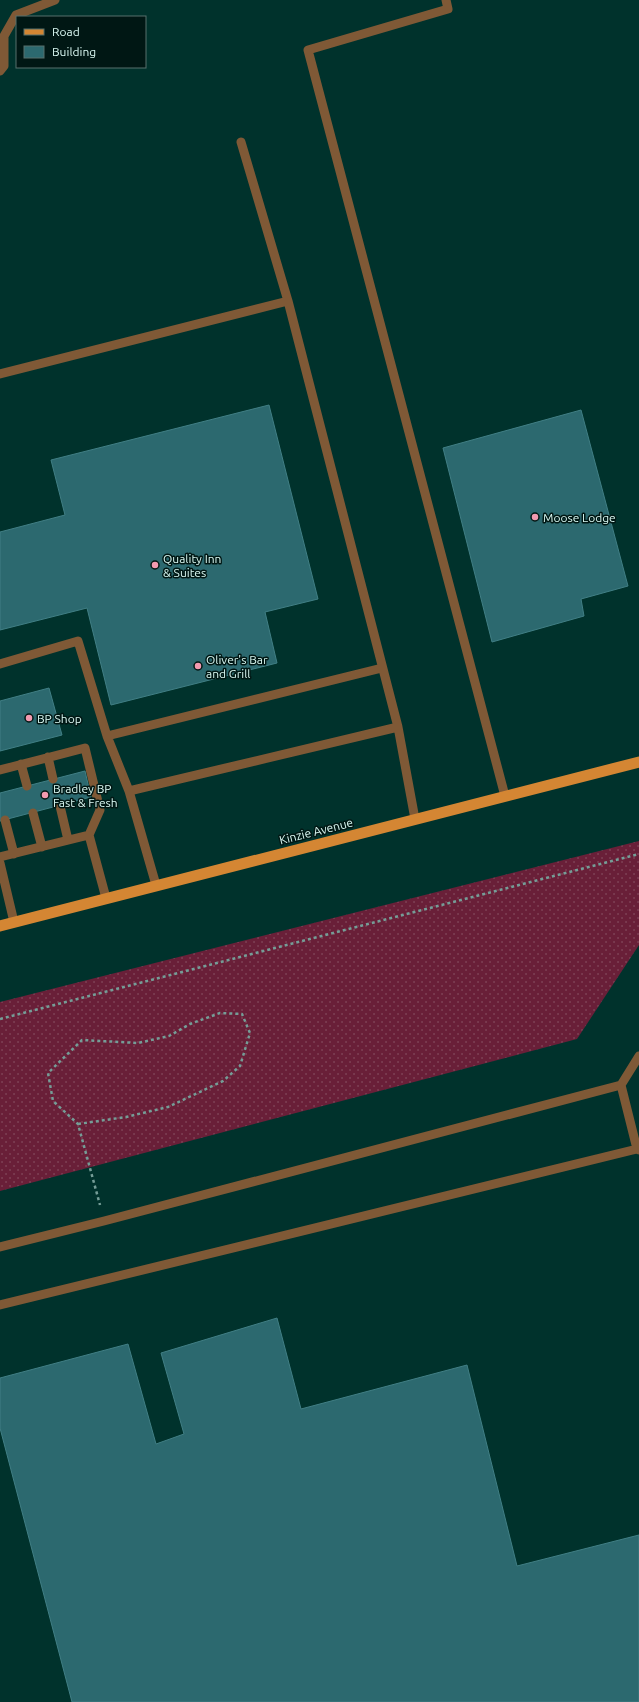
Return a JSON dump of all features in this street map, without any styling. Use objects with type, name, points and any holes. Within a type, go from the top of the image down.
[{"type":"main road","name":"Kinzie Avenue","points":[[0,926],[639,762]]},
{"type":"lane","points":[[0,70],[4,66],[4,36],[16,16],[55,0]]},
{"type":"lane","points":[[446,0],[448,8],[308,50],[505,796]]},
{"type":"lane","points":[[241,142],[288,301],[398,727],[415,819]]},
{"type":"lane","points":[[0,374],[288,301]]},
{"type":"lane","points":[[0,664],[78,641],[107,736],[129,791],[156,886]]},
{"type":"lane","points":[[107,736],[382,668]]},
{"type":"lane","points":[[129,791],[398,727]]},
{"type":"lane","points":[[0,770],[85,748],[100,810],[90,835],[106,898]]},
{"type":"lane","points":[[48,757],[54,779]]},
{"type":"lane","points":[[21,764],[27,786]]},
{"type":"lane","points":[[60,806],[68,840]]},
{"type":"lane","points":[[33,812],[42,847]]},
{"type":"lane","points":[[5,820],[14,854]]},
{"type":"lane","points":[[0,857],[90,835]]},
{"type":"lane","points":[[0,863],[14,922]]},
{"type":"lane","points":[[0,1247],[621,1085],[639,1056]]},
{"type":"lane","points":[[0,1305],[638,1149],[621,1085]]},
{"type":"path","points":[[0,1018],[639,854]]},
{"type":"path","points":[[78,1124],[126,1117],[168,1107],[223,1081],[240,1066],[250,1033],[242,1014],[220,1013],[190,1024],[169,1036],[138,1043],[82,1040],[48,1073],[53,1101],[78,1124],[104,1221]]},
{"type":"shaded area","points":[[639,841],[639,945],[577,1039],[0,1191],[0,1002]]},
{"type":"building","name":"Quality Inn & Suites","points":[[269,405],[318,599],[265,612],[277,663],[111,705],[87,608],[0,630],[0,532],[65,515],[51,460]]},
{"type":"building","name":"Moose Lodge","points":[[581,410],[628,586],[581,599],[584,616],[492,642],[443,448]]},
{"type":"building","name":"BP Shop","points":[[49,688],[62,735],[0,751],[0,701]]},
{"type":"building","name":"Bradley BP Fast & Fresh","points":[[85,771],[91,797],[0,821],[0,793]]},
{"type":"building","points":[[277,1318],[301,1409],[467,1365],[517,1566],[639,1535],[639,1702],[72,1702],[0,1428],[0,1378],[128,1344],[156,1444],[184,1434],[161,1353]]},
{"type":"place","name":"Moose Lodge","points":[[535,517]]},
{"type":"place","name":"Quality Inn & Suites","points":[[155,565]]},
{"type":"place","name":"Oliver's Bar and Grill","points":[[198,666]]},
{"type":"place","name":"BP Shop","points":[[29,718]]},
{"type":"place","name":"Bradley BP Fast & Fresh","points":[[45,795]]}]
